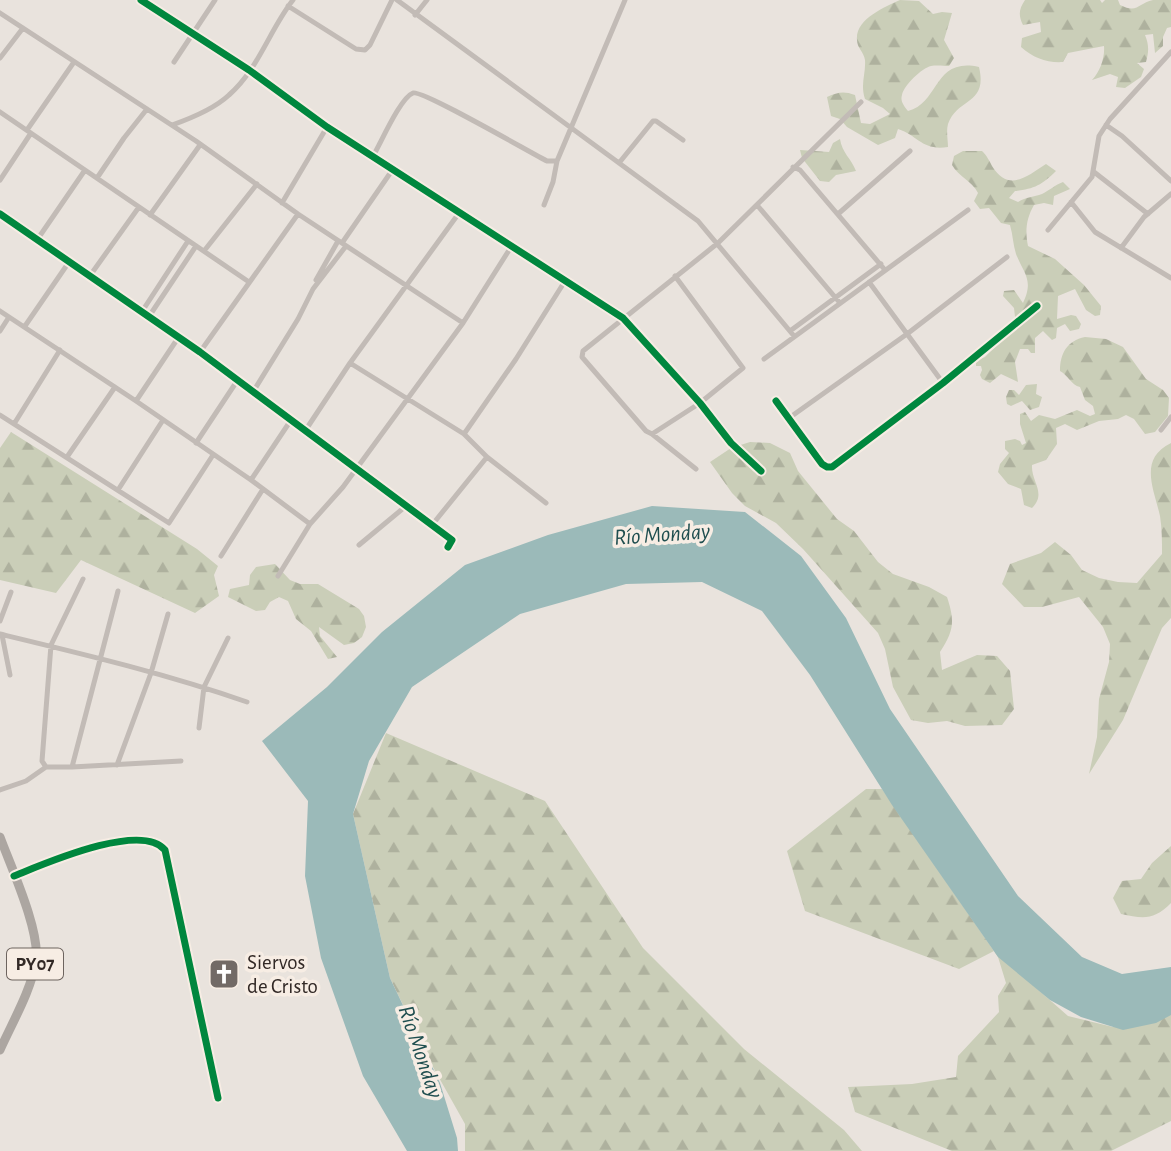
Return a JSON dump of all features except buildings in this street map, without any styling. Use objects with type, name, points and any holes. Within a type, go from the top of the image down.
[{"type":"highway","name":"PY07","points":[[0,837],[34,934],[37,957],[33,974],[0,1050]]},
{"type":"street","points":[[141,0],[249,70],[327,127],[623,318],[700,403],[731,443],[761,471]]},
{"type":"street","points":[[174,62],[215,0]]},
{"type":"street","points":[[172,125],[212,109],[231,94],[293,0]]},
{"type":"street","points":[[288,6],[356,49],[365,50],[392,0]]},
{"type":"street","points":[[397,0],[698,221],[792,334]]},
{"type":"street","points":[[415,15],[428,0]]},
{"type":"street","points":[[544,205],[570,127],[625,0]]},
{"type":"street","points":[[0,13],[172,125],[298,214],[463,323]]},
{"type":"street","points":[[0,58],[23,28]]},
{"type":"street","points":[[1048,230],[1092,177],[1099,136],[1106,125],[1171,52]]},
{"type":"street","points":[[1166,58],[1171,63]]},
{"type":"street","points":[[0,180],[74,62]]},
{"type":"street","points":[[373,156],[398,111],[411,93],[417,92],[547,161],[557,162]]},
{"type":"street","points":[[696,469],[646,431],[582,357],[583,351],[718,243],[861,102]]},
{"type":"street","points":[[97,178],[147,109]]},
{"type":"street","points":[[0,112],[249,282]]},
{"type":"street","points":[[620,163],[653,121],[683,140]]},
{"type":"street","points":[[1106,125],[1122,136],[1171,181]]},
{"type":"street","points":[[282,203],[327,127]]},
{"type":"street","points":[[150,215],[200,145]]},
{"type":"street","points":[[838,214],[910,152]]},
{"type":"street","points":[[793,167],[800,170],[885,270]]},
{"type":"street","points":[[253,392],[298,319],[313,289],[393,169]]},
{"type":"street","points":[[37,240],[85,170]]},
{"type":"street","points":[[1094,172],[1149,214]]},
{"type":"street","points":[[204,251],[257,184]]},
{"type":"street","points":[[1121,248],[1149,214],[1171,194]]},
{"type":"street","points":[[1071,202],[1095,232],[1171,278]]},
{"type":"street","points":[[1162,204],[1171,209]]},
{"type":"street","points":[[757,205],[838,300]]},
{"type":"street","points":[[89,277],[139,207]]},
{"type":"street","points":[[838,300],[869,282],[968,210]]},
{"type":"street","points":[[305,431],[459,213]]},
{"type":"street","points":[[0,214],[200,352],[452,540],[449,547]]},
{"type":"street","points":[[200,352],[298,214]]},
{"type":"street","points":[[141,313],[188,241]]},
{"type":"street","points":[[148,318],[196,246]]},
{"type":"street","points":[[278,576],[310,524],[343,486],[463,323],[511,247]]},
{"type":"street","points":[[789,418],[907,334],[1007,257]]},
{"type":"street","points":[[25,326],[69,262]]},
{"type":"street","points":[[764,359],[881,264]]},
{"type":"street","points":[[652,434],[700,403],[743,368],[675,276]]},
{"type":"street","points":[[464,433],[516,359],[565,281]]},
{"type":"street","points":[[869,282],[943,383]]},
{"type":"street","points":[[776,401],[822,464],[832,467],[943,383],[1037,306]]},
{"type":"street","points":[[0,311],[251,480],[310,524]]},
{"type":"street","points":[[0,331],[9,317]]},
{"type":"street","points":[[136,401],[178,338]]},
{"type":"street","points":[[14,424],[60,350]]},
{"type":"street","points":[[351,363],[464,433],[487,457],[546,503]]},
{"type":"street","points":[[196,443],[237,381]]},
{"type":"street","points":[[67,457],[115,387]]},
{"type":"street","points":[[0,415],[169,523],[213,455]]},
{"type":"street","points":[[1161,430],[1171,417]]},
{"type":"street","points":[[118,490],[163,420]]},
{"type":"street","points":[[251,480],[291,420]]},
{"type":"street","points":[[432,525],[487,457]]},
{"type":"street","points":[[221,556],[263,489]]},
{"type":"street","points":[[359,545],[406,506]]},
{"type":"street","points":[[46,766],[41,758],[51,645],[83,579]]},
{"type":"street","points":[[0,621],[11,592]]},
{"type":"street","points":[[72,767],[118,592]]},
{"type":"street","points":[[117,765],[151,673],[168,614]]},
{"type":"street","points":[[10,675],[1,634],[205,687],[247,702]]},
{"type":"street","points":[[199,728],[205,687],[228,638]]},
{"type":"street","points":[[0,790],[26,781],[46,766],[180,761]]},
{"type":"street","points":[[14,876],[105,843],[148,840],[159,842],[165,850],[218,1098]]},
{"type":"green space","points":[[900,0],[919,1],[933,14],[952,13],[944,40],[954,58],[949,66],[927,67],[910,82],[902,97],[908,111],[926,99],[945,74],[953,69],[964,66],[979,67],[981,79],[976,95],[958,109],[948,124],[948,147],[926,145],[898,129],[895,138],[878,145],[847,127],[840,119],[831,116],[827,97],[841,93],[855,95],[861,123],[870,124],[890,114],[865,99],[865,60],[857,40],[866,20]]},
{"type":"green space","points":[[1025,0],[1100,0],[1102,3],[1105,0],[1118,0],[1120,5],[1131,8],[1153,0],[1171,0],[1171,27],[1167,28],[1163,37],[1163,46],[1155,53],[1153,34],[1145,35],[1148,48],[1146,62],[1137,63],[1144,69],[1141,77],[1125,88],[1116,87],[1118,77],[1110,74],[1092,80],[1101,64],[1104,46],[1068,53],[1063,62],[1046,61],[1021,47],[1022,38],[1041,32],[1040,22],[1023,25],[1020,12]]},
{"type":"green space","points":[[840,139],[856,171],[836,175],[829,182],[820,181],[802,158],[800,150],[829,152],[833,143]]},
{"type":"green space","points":[[963,151],[982,151],[998,174],[1005,179],[1018,180],[1046,164],[1056,171],[1042,183],[1015,191],[1009,198],[1018,202],[1042,194],[1063,182],[1070,189],[1054,196],[1053,205],[1034,205],[1027,225],[1028,246],[1055,259],[1084,285],[1101,306],[1100,315],[1095,316],[1086,310],[1075,289],[1058,296],[1057,319],[1076,316],[1081,324],[1079,329],[1070,331],[1065,324],[1057,328],[1056,338],[1052,340],[1043,331],[1035,338],[1035,353],[1020,349],[1015,362],[1018,382],[1001,374],[990,383],[982,379],[981,366],[976,366],[976,361],[985,357],[1016,326],[1014,308],[1003,296],[1004,291],[1014,290],[1023,303],[1028,283],[1016,254],[1010,225],[1001,223],[989,208],[980,209],[974,201],[978,193],[952,165],[954,156]]},
{"type":"green space","points":[[1085,337],[1106,339],[1123,347],[1146,379],[1163,390],[1169,398],[1168,416],[1155,432],[1145,434],[1134,419],[1126,415],[1118,419],[1099,421],[1077,430],[1065,424],[1056,428],[1057,444],[1046,460],[1032,465],[1038,497],[1032,508],[1024,505],[1021,489],[1008,484],[998,472],[1000,464],[1009,453],[1005,449],[1005,441],[1015,439],[1022,445],[1026,443],[1020,424],[1020,414],[1025,412],[1031,421],[1039,415],[1055,419],[1077,410],[1090,416],[1095,414],[1093,406],[1085,400],[1080,387],[1060,371],[1061,359],[1066,349],[1073,341]]},
{"type":"green space","points":[[1037,384],[1036,394],[1042,397],[1039,407],[1030,410],[1022,401],[1011,406],[1007,404],[1009,390],[1014,390],[1019,395],[1026,385]]},
{"type":"green space","points":[[11,432],[197,549],[218,566],[214,575],[219,596],[195,613],[81,560],[56,593],[0,580],[0,448]]},
{"type":"green space","points":[[750,442],[770,443],[790,453],[798,471],[837,519],[854,531],[878,562],[893,574],[929,587],[947,597],[952,626],[940,652],[942,670],[977,655],[997,656],[1010,671],[1014,709],[1002,725],[965,726],[947,721],[928,723],[911,720],[893,687],[885,649],[878,633],[803,549],[776,523],[745,506],[732,493],[710,462],[731,448]]},
{"type":"green space","points":[[1171,443],[1171,618],[1162,628],[1123,720],[1089,774],[1097,737],[1099,699],[1109,662],[1110,644],[1103,627],[1079,597],[1042,607],[1024,607],[1002,584],[1010,564],[1041,553],[1055,542],[1071,555],[1082,570],[1099,578],[1137,583],[1162,554],[1161,521],[1152,485],[1151,466],[1161,450]]},
{"type":"green space","points":[[275,564],[290,580],[300,584],[318,584],[359,609],[364,616],[366,627],[362,637],[354,643],[344,645],[319,627],[320,636],[337,657],[328,659],[311,631],[296,619],[288,601],[279,597],[270,602],[265,610],[256,611],[228,597],[230,589],[249,585],[250,575],[256,567]]},
{"type":"green space","points":[[386,733],[545,801],[643,948],[744,1049],[844,1130],[862,1151],[465,1151],[465,1124],[433,1067],[390,978],[353,814]]},
{"type":"green space","points":[[866,789],[882,789],[994,951],[959,969],[805,911],[787,851]]},
{"type":"green space","points":[[1171,846],[1171,903],[1159,913],[1148,917],[1121,914],[1113,898],[1122,881],[1141,879],[1152,863]]},
{"type":"green space","points":[[994,951],[1068,1016],[1113,1027],[1171,1013],[1171,1121],[1111,1151],[952,1151],[855,1112],[848,1087],[912,1084],[956,1077],[958,1056],[999,1012],[998,996],[1006,983]]},
{"type":"water","name":"Río Monday","points":[[652,506],[745,512],[801,556],[846,618],[890,709],[1018,896],[1082,957],[1122,974],[1171,967],[1171,1015],[1156,1023],[1123,1030],[1081,1017],[1050,1000],[998,957],[892,805],[810,675],[762,611],[702,582],[626,584],[520,614],[412,687],[369,761],[353,814],[390,978],[440,1083],[457,1138],[458,1151],[407,1151],[363,1076],[321,958],[305,876],[308,801],[262,741],[327,687],[382,632],[465,565],[548,535]]},
{"type":"cycle path","points":[[141,0],[249,70],[327,127],[623,318],[700,403],[731,443],[761,471]]},
{"type":"cycle path","points":[[0,214],[200,352],[452,540],[448,547]]},
{"type":"cycle path","points":[[776,401],[822,464],[832,467],[943,383],[1037,306]]},
{"type":"cycle path","points":[[14,876],[69,855],[115,842],[153,842],[165,850],[218,1098]]},
{"type":"place","name":"Siervos de Cristo","points":[[224,974]]}]
